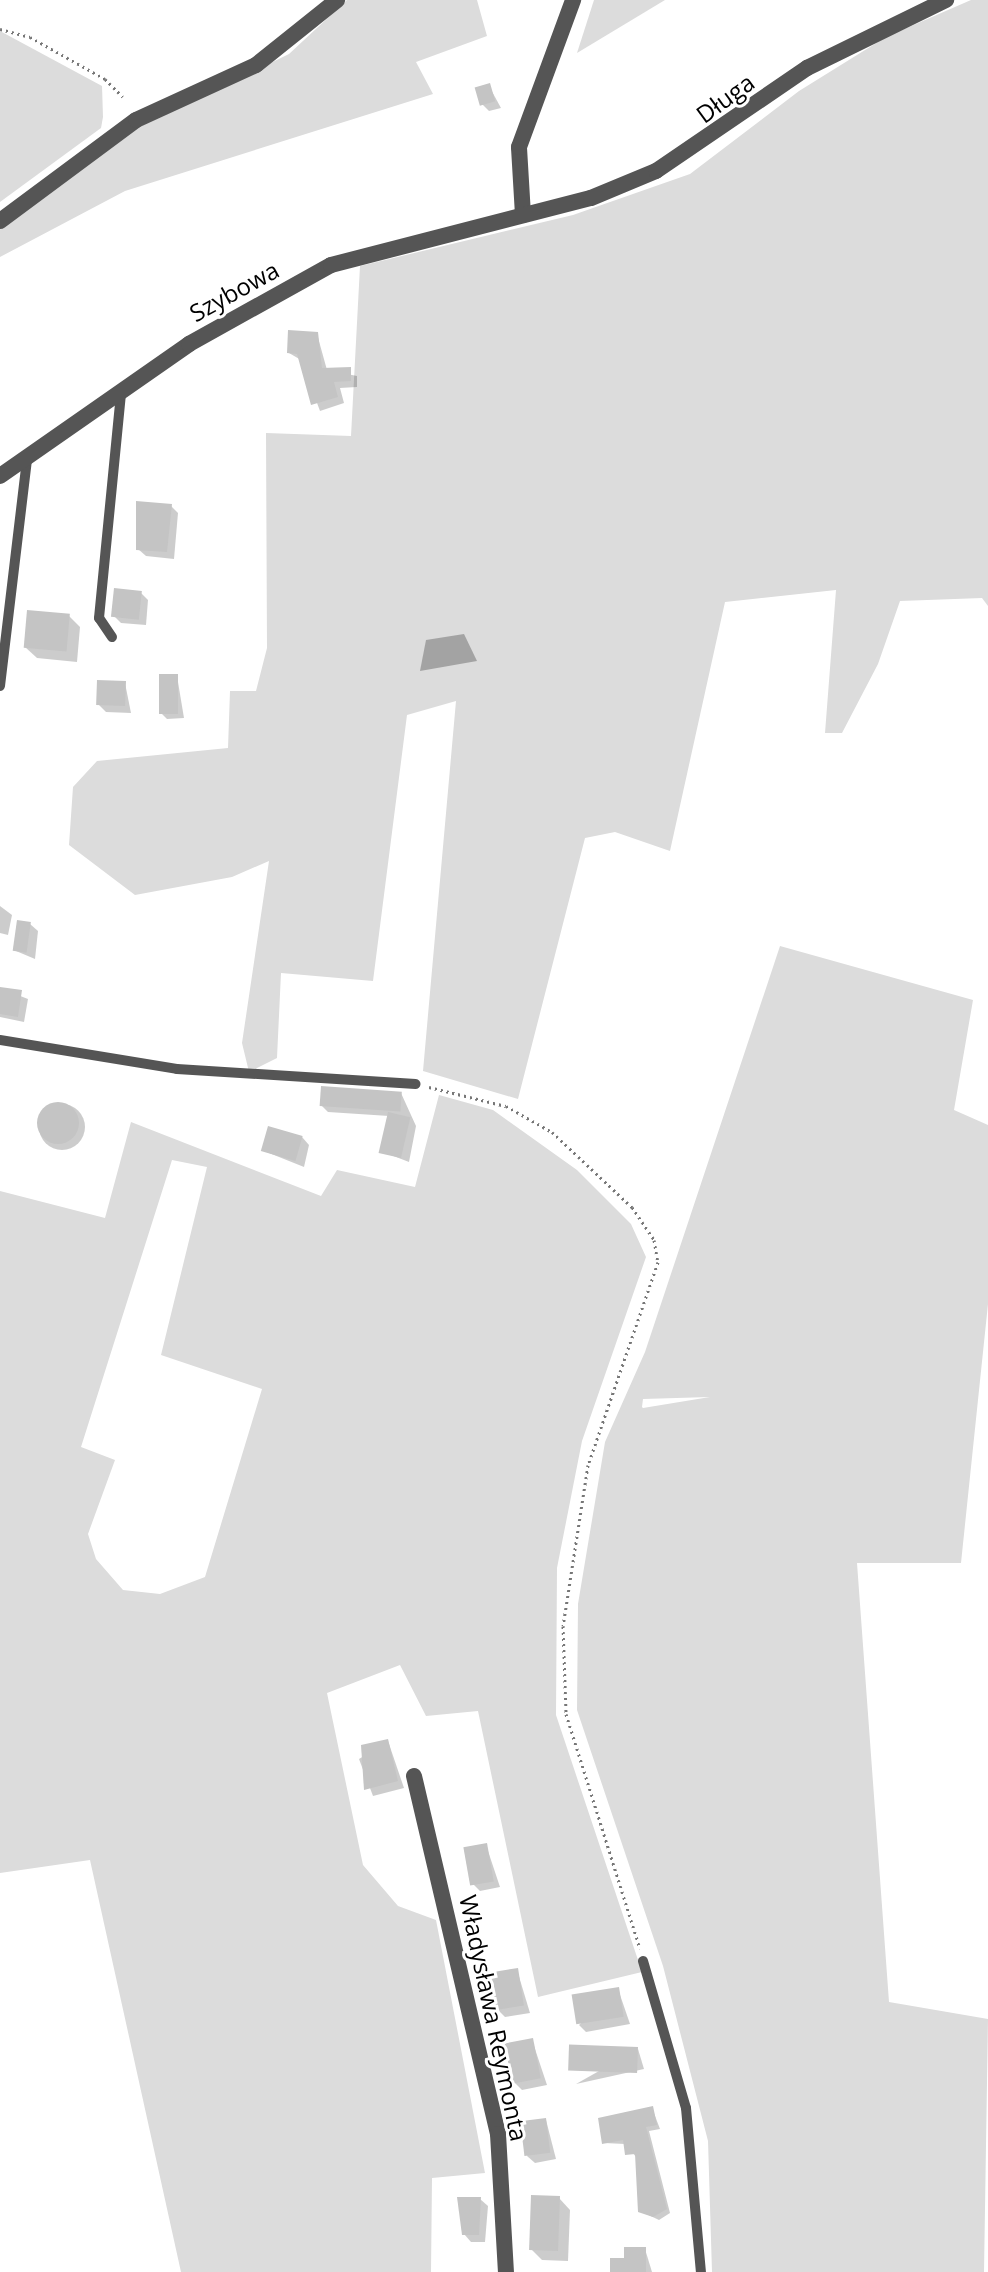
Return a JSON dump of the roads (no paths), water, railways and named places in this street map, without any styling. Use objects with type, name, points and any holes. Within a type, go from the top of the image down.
[{"type":"street","points":[[0,221],[136,120],[256,65],[337,0]]},
{"type":"street","points":[[523,215],[519,147],[573,0]]},
{"type":"street","name":"Długa","points":[[523,215],[656,171],[807,68],[946,0]]},
{"type":"street","name":"Szybowa","points":[[0,476],[121,392],[331,265],[523,215]]},
{"type":"street","name":"Władysława Reymonta","points":[[414,1776],[498,2134],[506,2272]]},
{"type":"lane","points":[[112,637],[99,618],[121,392]]},
{"type":"lane","points":[[0,686],[27,458]]},
{"type":"lane","points":[[0,1040],[177,1069],[416,1084]]},
{"type":"lane","points":[[643,1961],[686,2108],[701,2272]]}]
